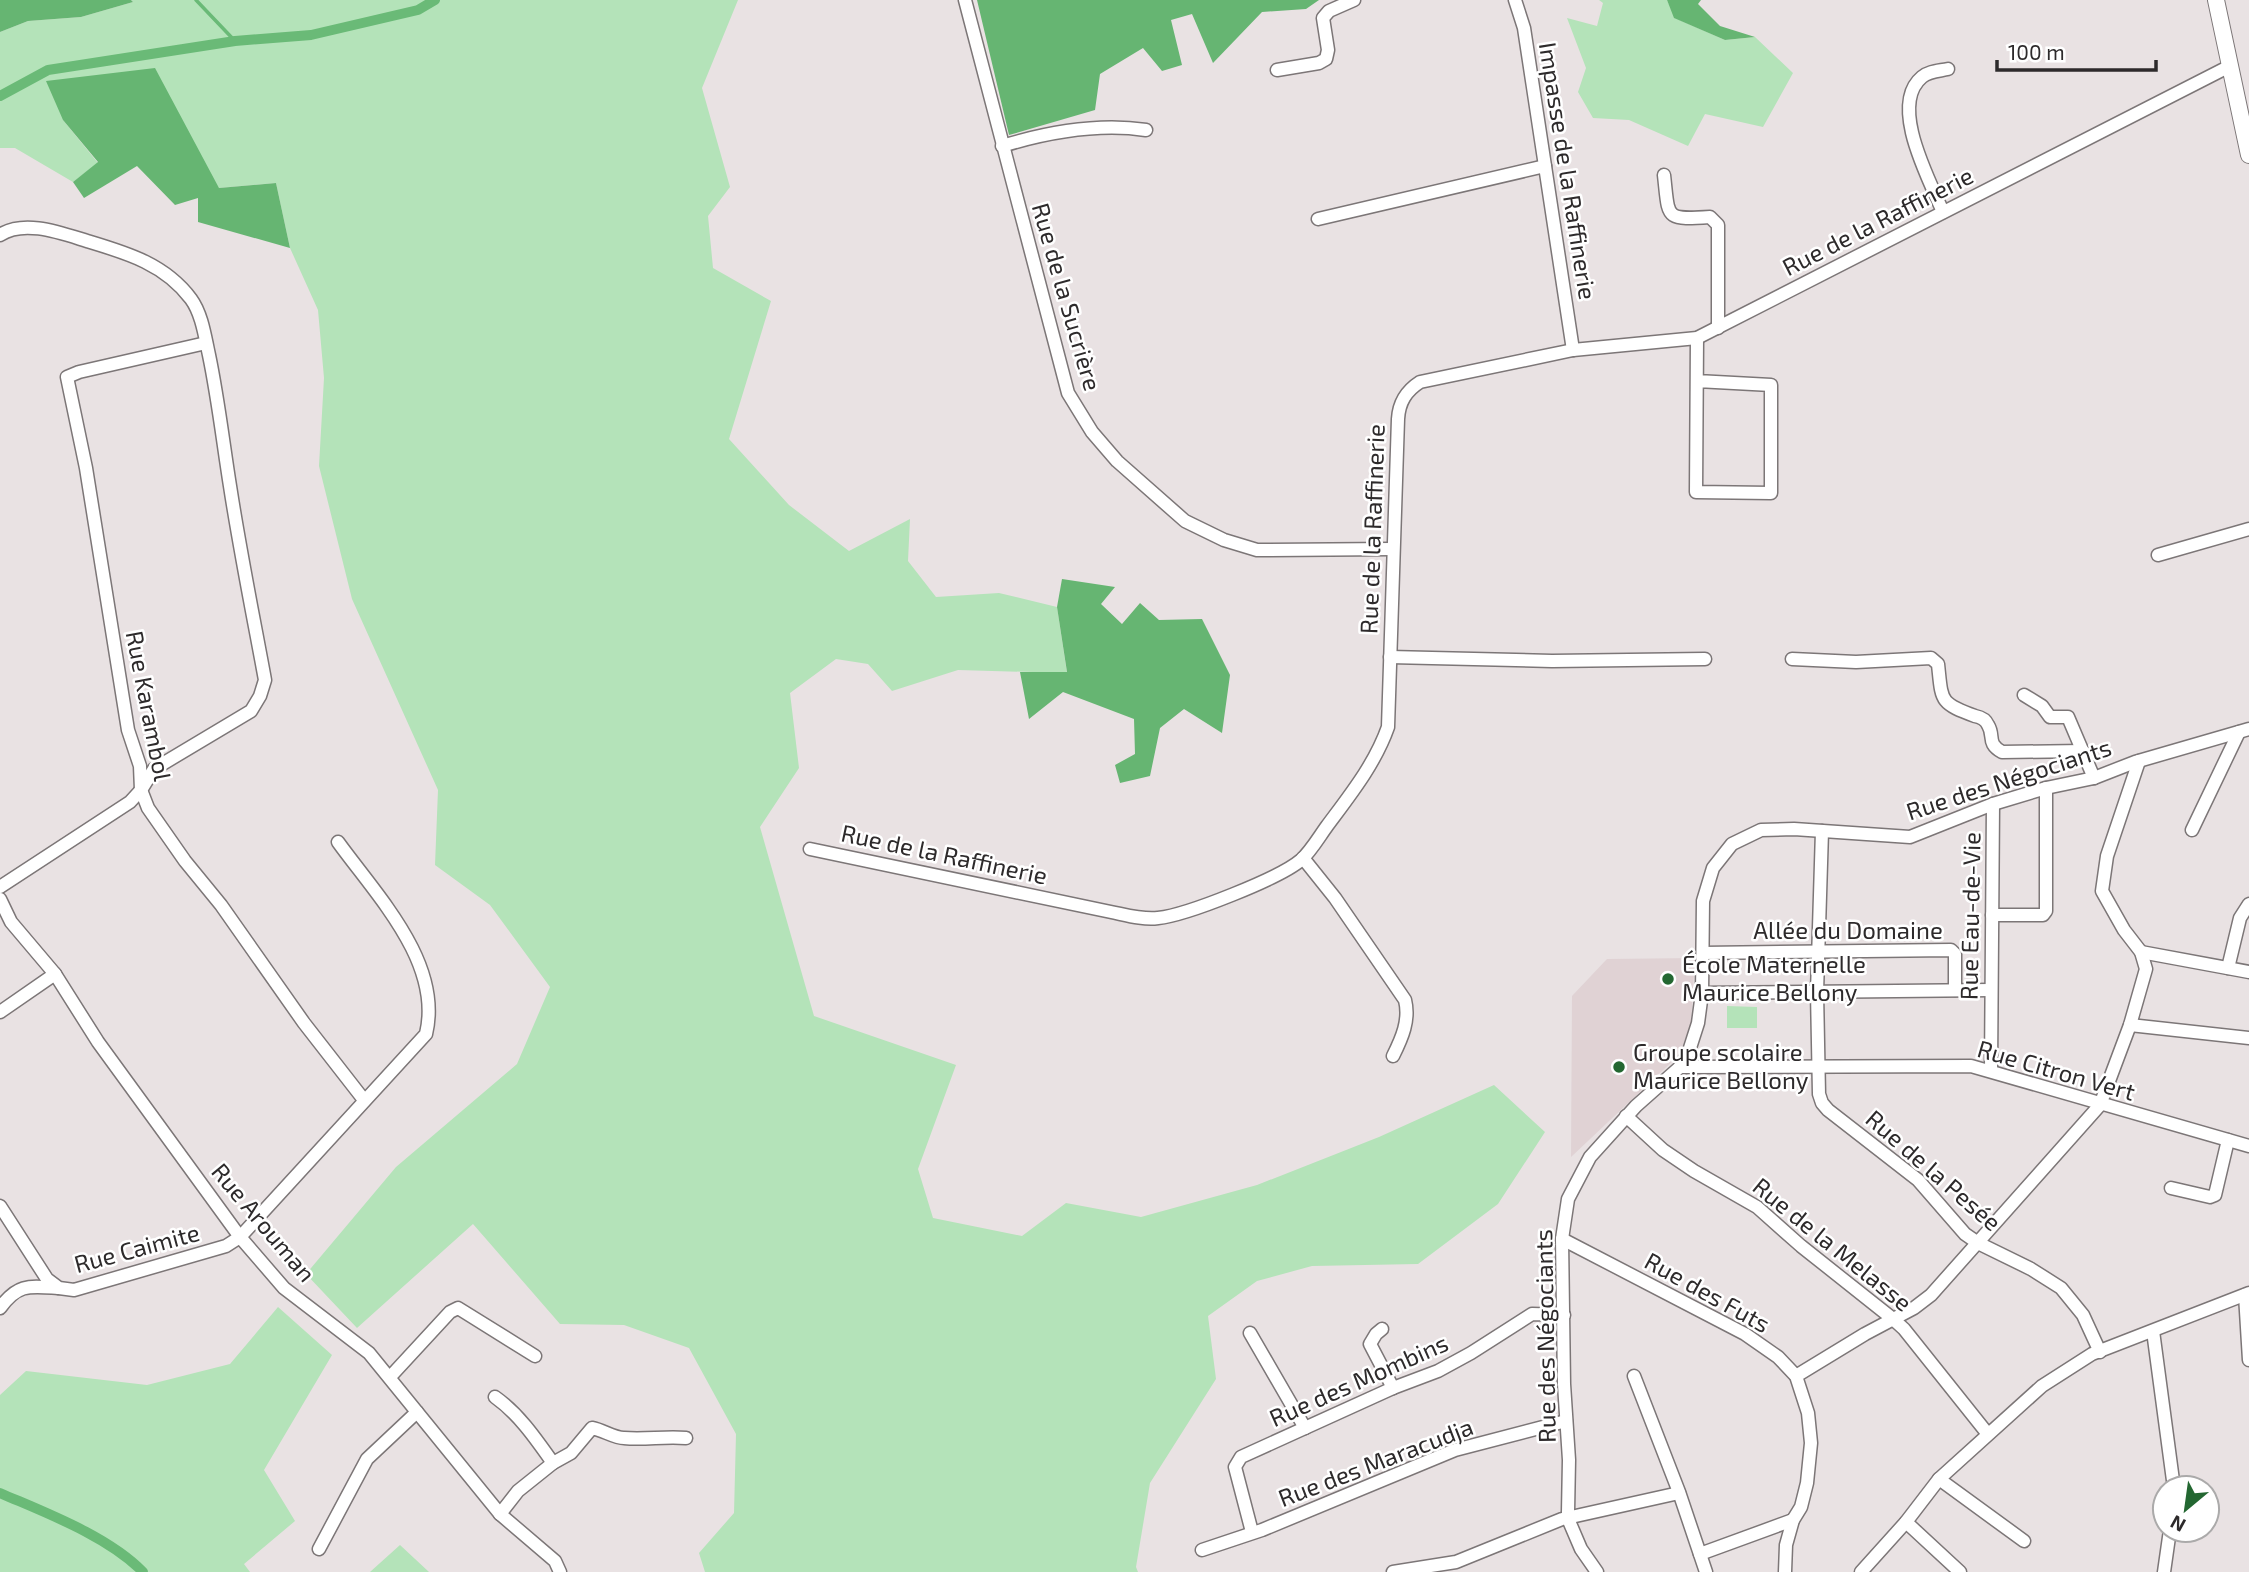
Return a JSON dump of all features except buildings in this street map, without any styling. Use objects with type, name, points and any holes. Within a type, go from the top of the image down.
[{"type":"street","name":"Rue de la Sucrière","points":[[965,0],[1068,393],[1092,432],[1116,461],[1185,522],[1224,540],[1257,550],[1392,549]]},
{"type":"street","points":[[1278,70],[1319,63],[1326,59],[1328,50],[1323,18],[1328,11],[1354,0]]},
{"type":"street","name":"Impasse de la Raffinerie","points":[[1515,0],[1524,28],[1573,350]]},
{"type":"street","points":[[2216,0],[2249,155]]},
{"type":"street","name":"Rue de la Raffinerie","points":[[810,849],[1156,919],[1216,901],[1284,871],[1303,858],[1362,779],[1382,745],[1388,727],[1398,412],[1401,401],[1411,388],[1420,382],[1573,350],[1697,338],[2230,66]]},
{"type":"street","points":[[1943,212],[1908,121],[1914,87],[1922,77],[1931,72],[1948,69]]},
{"type":"street","points":[[1002,146],[1042,136],[1104,127],[1146,130]]},
{"type":"street","points":[[1318,219],[1545,166]]},
{"type":"street","points":[[1664,175],[1668,212],[1673,217],[1710,217],[1718,225],[1718,328]]},
{"type":"street","points":[[0,235],[10,229],[41,229],[145,260],[172,279],[192,301],[206,343],[218,397],[230,485],[265,680],[251,711],[154,769],[130,802],[0,887]]},
{"type":"street","points":[[1697,338],[1696,492],[1771,493],[1771,385],[1697,381]]},
{"type":"street","name":"Rue Karambol","points":[[206,343],[67,377],[86,468],[128,730],[140,766],[141,790],[148,808],[221,905],[304,1023],[364,1100]]},
{"type":"street","points":[[2158,555],[2249,529]]},
{"type":"street","points":[[1390,657],[1552,661],[1705,659]]},
{"type":"street","points":[[1792,659],[1856,662],[1931,659],[1938,664],[1941,692],[1947,703],[1954,709],[1984,720],[1990,726],[1991,742],[1996,748],[2003,752],[2083,751]]},
{"type":"street","points":[[2024,695],[2042,706],[2050,717],[2068,717],[2094,778]]},
{"type":"street","points":[[2192,830],[2244,730]]},
{"type":"street","name":"Rue des Négociants","points":[[1597,1572],[1581,1549],[1569,1518],[1562,1239],[1568,1199],[1590,1157],[1626,1116],[1680,1067],[1689,1051],[1698,1023],[1702,993],[1703,901],[1713,868],[1732,844],[1761,830],[1794,829],[1910,836],[1993,804],[2046,788],[2094,778],[2139,761],[2244,730]]},
{"type":"street","points":[[1796,1376],[1914,1308],[1931,1295],[2101,1105],[2130,1026],[2146,968],[2141,952],[2124,930],[2102,891],[2107,856],[2139,761]]},
{"type":"street","points":[[1992,915],[2043,915],[2046,911],[2046,788]]},
{"type":"street","name":"Rue Eau-de-Vie","points":[[1991,1070],[1993,804]]},
{"type":"street","name":"Rue de la Pesée","points":[[1822,831],[1817,992],[1819,1094],[1822,1103],[1918,1180],[1965,1234],[2061,1288],[2083,1315],[2100,1352]]},
{"type":"street","points":[[240,1237],[426,1034],[430,1003],[424,974],[416,955],[393,917],[338,842]]},
{"type":"street","points":[[1303,858],[1335,898],[1405,1000],[1408,1011],[1406,1024],[1393,1056]]},
{"type":"street","name":"Rue Arouman","points":[[0,899],[11,922],[55,974],[98,1042],[240,1237],[284,1288],[369,1353],[499,1514],[555,1562],[560,1572]]},
{"type":"street","points":[[2228,968],[2241,918],[2249,904]]},
{"type":"street","name":"Allée du Domaine","points":[[1703,953],[1951,950],[1955,954],[1955,990]]},
{"type":"street","points":[[2141,952],[2249,972]]},
{"type":"street","points":[[0,1012],[55,974]]},
{"type":"street","points":[[1702,993],[1991,990]]},
{"type":"street","points":[[2130,1026],[2249,1038]]},
{"type":"street","name":"Rue Citron Vert","points":[[1680,1067],[1971,1066],[2249,1146]]},
{"type":"street","name":"Rue de la Melasse","points":[[1626,1116],[1663,1150],[1757,1207],[1801,1247],[1894,1319],[1987,1433]]},
{"type":"street","points":[[2171,1188],[2210,1197],[2215,1195],[2228,1140]]},
{"type":"street","name":"Rue Caimite","points":[[0,1206],[47,1279],[59,1288],[74,1290],[226,1246],[240,1237]]},
{"type":"street","name":"Rue des Futs","points":[[1562,1239],[1745,1334],[1778,1357],[1796,1376],[1808,1413],[1811,1443],[1807,1483],[1786,1545],[1785,1572]]},
{"type":"street","points":[[0,1308],[9,1296],[20,1289],[34,1286],[59,1288]]},
{"type":"street","points":[[1861,1572],[1906,1522],[1939,1479],[1987,1433],[2042,1386],[2100,1352],[2247,1294],[2249,1360]]},
{"type":"street","points":[[390,1377],[450,1312],[458,1308],[535,1356]]},
{"type":"street","name":"Rue des Mombins","points":[[1252,1532],[1235,1467],[1241,1457],[1393,1388],[1453,1364],[1532,1314],[1564,1315]]},
{"type":"street","points":[[1382,1329],[1370,1345],[1393,1388]]},
{"type":"street","points":[[2153,1331],[2172,1474]]},
{"type":"street","points":[[1250,1333],[1305,1428]]},
{"type":"street","points":[[1634,1376],[1706,1572]]},
{"type":"street","points":[[495,1397],[529,1430],[553,1463]]},
{"type":"street","points":[[319,1549],[367,1460],[417,1412]]},
{"type":"street","name":"Rue des Maracudja","points":[[1202,1550],[1262,1530],[1455,1450],[1566,1421]]},
{"type":"street","points":[[499,1514],[518,1491],[553,1463],[571,1453],[592,1427],[620,1438],[687,1438]]},
{"type":"street","points":[[1939,1479],[2024,1541]]},
{"type":"street","points":[[1393,1572],[1456,1562],[1569,1518],[1679,1493]]},
{"type":"street","points":[[1700,1554],[1793,1520]]},
{"type":"street","points":[[1906,1522],[1960,1572]]},
{"type":"street","points":[[2164,1572],[2168,1544]]},
{"type":"shaded area","name":"Groupe scolaire Maurice Bellony","points":[[1695,958],[1691,1023],[1679,1055],[1571,1157],[1572,996],[1607,959]]},
{"type":"green space","points":[[0,0],[133,2],[81,17],[28,21],[0,32]]},
{"type":"green space","points":[[131,0],[738,0],[702,88],[730,187],[708,216],[713,268],[771,301],[729,439],[789,505],[849,551],[910,519],[908,561],[936,597],[999,593],[1057,607],[1067,673],[958,670],[892,691],[868,664],[836,659],[790,693],[799,768],[760,827],[814,1016],[956,1065],[918,1169],[933,1218],[1022,1236],[1066,1203],[1141,1217],[1257,1185],[1379,1137],[1494,1085],[1545,1132],[1498,1204],[1418,1264],[1312,1266],[1257,1281],[1208,1316],[1216,1379],[1150,1483],[1136,1567],[1138,1572],[705,1572],[699,1553],[734,1513],[736,1434],[689,1348],[624,1325],[560,1324],[473,1224],[357,1328],[306,1274],[396,1167],[517,1064],[550,987],[490,905],[435,865],[438,790],[352,599],[319,466],[324,378],[318,310],[290,248],[276,183],[219,188],[63,120],[98,163],[73,182],[15,148],[0,148],[0,32],[28,21],[81,17],[133,2]]},
{"type":"green space","points":[[977,0],[1319,0],[1306,9],[1262,12],[1213,63],[1192,14],[1171,20],[1182,65],[1162,71],[1143,48],[1100,74],[1095,110],[1009,135]]},
{"type":"green space","points":[[1599,0],[1667,0],[1675,18],[1725,40],[1755,37],[1793,73],[1763,127],[1705,114],[1688,146],[1629,120],[1593,118],[1578,92],[1586,68],[1567,18],[1597,26],[1603,3]]},
{"type":"green space","points":[[1667,0],[1701,0],[1698,4],[1720,26],[1755,37],[1725,40],[1674,18]]},
{"type":"green space","points":[[155,68],[219,188],[276,183],[290,248],[198,222],[198,198],[175,205],[137,166],[84,198],[73,182],[98,162],[63,120],[46,81]]},
{"type":"green space","points":[[1062,579],[1115,587],[1101,604],[1122,624],[1140,603],[1159,620],[1202,619],[1230,675],[1222,733],[1184,709],[1160,728],[1150,776],[1120,783],[1115,765],[1135,754],[1134,719],[1063,692],[1029,719],[1020,672],[1067,672],[1057,607]]},
{"type":"green space","points":[[1727,1006],[1757,1007],[1757,1028],[1727,1028]]},
{"type":"green space","points":[[278,1307],[332,1355],[264,1470],[295,1521],[244,1564],[250,1572],[0,1572],[0,1395],[26,1371],[147,1385],[230,1364]]},
{"type":"green space","points":[[400,1545],[429,1572],[370,1572]]},
{"type":"waterway","points":[[196,0],[235,41]]},
{"type":"waterway","points":[[0,96],[48,70],[235,41],[311,35],[418,10],[435,0]]},
{"type":"waterway","points":[[0,1493],[95,1536],[143,1572]]},
{"type":"place","name":"École Maternelle Maurice Bellony","points":[[1668,979]]},
{"type":"place","name":"Groupe scolaire Maurice Bellony","points":[[1619,1067]]}]
